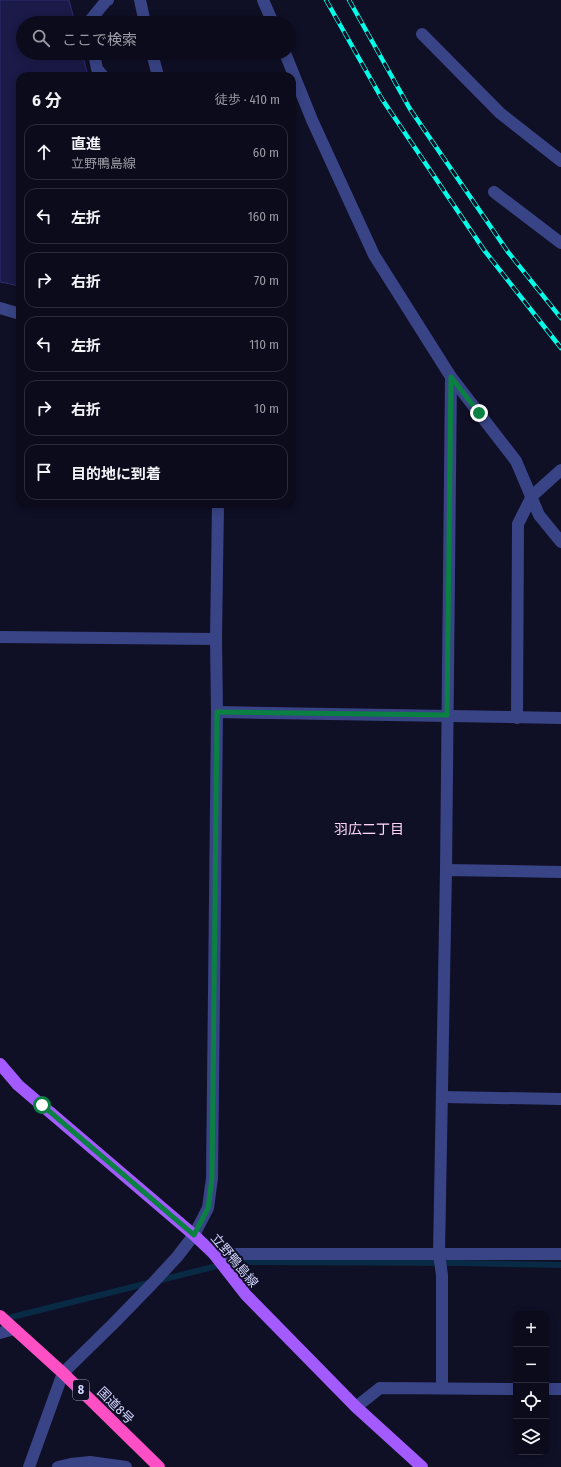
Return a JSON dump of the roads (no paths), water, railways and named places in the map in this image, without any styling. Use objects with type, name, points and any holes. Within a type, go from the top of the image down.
[{"type":"highway","name":"国道8号","points":[[0,1316],[63,1372],[159,1467]]},
{"type":"main road","name":"立野鴨島線","points":[[0,1064],[18,1085],[194,1235],[214,1254],[246,1296],[356,1407],[422,1467]]},
{"type":"street","points":[[94,16],[108,0]]},
{"type":"street","points":[[140,0],[143,16]]},
{"type":"street","points":[[264,0],[270,16]]},
{"type":"street","points":[[422,34],[500,113],[561,161]]},
{"type":"street","points":[[95,60],[97,69],[100,72]]},
{"type":"street","points":[[154,60],[157,72]]},
{"type":"street","points":[[288,60],[293,72]]},
{"type":"street","points":[[296,80],[312,120],[374,255],[451,377],[516,461],[539,515],[561,542]]},
{"type":"street","points":[[494,192],[561,243]]},
{"type":"street","points":[[0,308],[16,313]]},
{"type":"street","points":[[442,1388],[442,1274],[440,1256],[451,377]]},
{"type":"street","points":[[517,718],[518,524],[532,496],[561,470]]},
{"type":"street","points":[[29,1467],[63,1372],[113,1324],[177,1257],[194,1235],[208,1208],[212,1178],[218,508]]},
{"type":"street","points":[[0,637],[216,639]]},
{"type":"street","points":[[217,712],[561,718]]},
{"type":"street","points":[[446,870],[561,872]]},
{"type":"street","points":[[442,1097],[561,1098]]},
{"type":"street","points":[[214,1254],[440,1256],[561,1254]]},
{"type":"street","points":[[0,1334],[14,1329]]},
{"type":"street","points":[[356,1407],[380,1388],[513,1389]]},
{"type":"street","points":[[549,1389],[561,1389]]},
{"type":"street","points":[[58,1467],[90,1462],[126,1467]]},
{"type":"waterway","points":[[4,1319],[233,1262],[561,1265]]},
{"type":"railway","points":[[326,0],[382,99],[484,250],[561,348]]},
{"type":"railway","points":[[349,0],[410,109],[508,252],[561,318]]},
{"type":"district","name":"羽広二丁目","points":[[369,829]]}]
